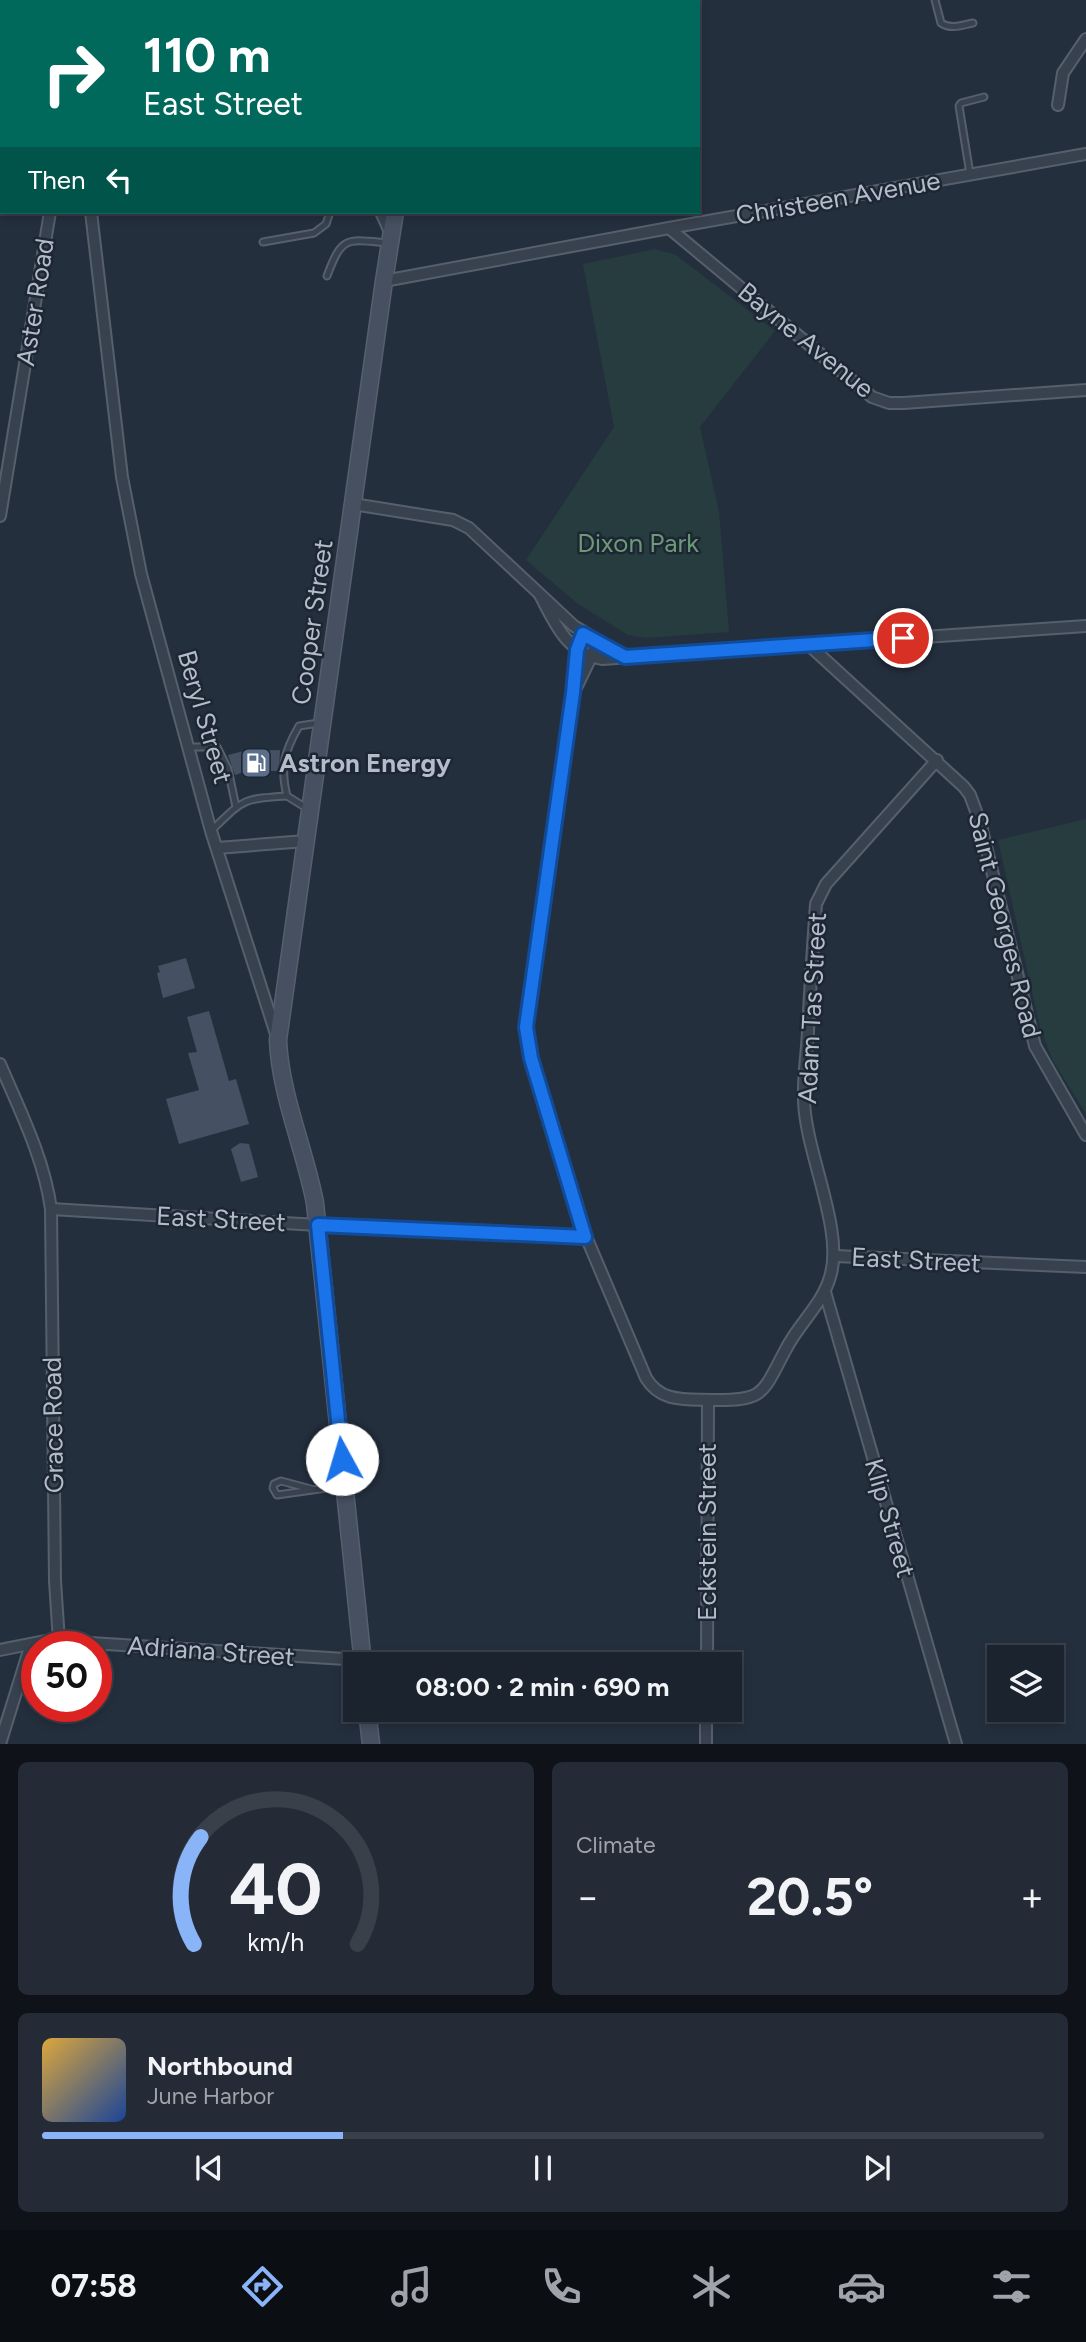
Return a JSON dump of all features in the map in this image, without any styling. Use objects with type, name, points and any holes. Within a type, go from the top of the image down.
[{"type":"main road","points":[[390,239],[395,214]]},
{"type":"main road","name":"Cooper Street","points":[[278,1040],[390,239]]},
{"type":"main road","name":"Beryl Street","points":[[278,1040],[282,1074],[309,1172],[318,1225],[362,1652]]},
{"type":"main road","points":[[369,1722],[370,1744]]},
{"type":"street","points":[[1059,105],[1063,73],[1086,39]]},
{"type":"street","name":"Christeen Avenue","points":[[384,281],[1086,154]]},
{"type":"street","name":"Aster Road","points":[[0,516],[50,214]]},
{"type":"street","name":"Beryl Street","points":[[91,214],[122,477],[131,529],[177,712],[211,831],[278,1040]]},
{"type":"street","name":"Cooper Street","points":[[383,214],[390,239]]},
{"type":"street","name":"Bayne Avenue","points":[[669,228],[881,402],[904,403],[1086,390]]},
{"type":"street","points":[[353,503],[453,520],[469,528],[583,634],[625,657]]},
{"type":"street","points":[[540,595],[559,629],[577,650],[602,659],[1086,626]]},
{"type":"street","points":[[583,634],[577,650],[526,1027],[531,1058],[585,1237]]},
{"type":"street","points":[[573,693],[597,640]]},
{"type":"street","name":"Saint Georges Road","points":[[810,646],[937,760],[970,794],[976,808],[1035,1046],[1086,1135]]},
{"type":"street","name":"Adam Tas Street","points":[[835,1256],[804,1110],[816,904],[826,884],[937,760]]},
{"type":"street","points":[[217,848],[306,841]]},
{"type":"street","points":[[0,1064],[37,1154],[51,1209]]},
{"type":"street","name":"East Street","points":[[51,1209],[585,1237],[650,1385],[670,1398],[739,1400],[758,1394],[766,1385],[792,1337],[825,1292],[835,1256],[1086,1267]]},
{"type":"street","name":"Grace Road","points":[[51,1209],[55,1568],[58,1631]]},
{"type":"street","name":"Klip Street","points":[[825,1292],[956,1744]]},
{"type":"street","name":"Eckstein Street","points":[[707,1652],[708,1400]]},
{"type":"street","name":"Adriana Street","points":[[112,1645],[343,1662]]},
{"type":"street","name":"Adriana Street","points":[[0,1650],[21,1646]]},
{"type":"street","points":[[0,1744],[21,1676]]},
{"type":"street","points":[[706,1722],[706,1744]]},
{"type":"lane","points":[[935,0],[944,26],[955,27],[973,23]]},
{"type":"lane","points":[[970,174],[959,106],[961,103],[984,97]]},
{"type":"lane","points":[[263,242],[314,233],[326,224],[329,214]]},
{"type":"lane","points":[[327,276],[341,245],[349,241],[390,239]]},
{"type":"lane","points":[[287,796],[283,780],[287,746],[299,726],[323,723]]},
{"type":"lane","points":[[189,747],[217,747],[228,769],[236,807]]},
{"type":"lane","points":[[211,831],[243,801],[252,798],[287,796],[311,810]]},
{"type":"lane","points":[[311,1489],[281,1481],[274,1484],[273,1489],[281,1496],[311,1489],[344,1486]]},
{"type":"green space","name":"Dixon Park","points":[[655,249],[676,255],[775,331],[700,427],[719,512],[729,632],[646,638],[628,635],[578,604],[526,560],[614,427],[583,264]]},
{"type":"green space","points":[[1086,819],[1086,1114],[1052,1059],[1040,1027],[998,840]]},
{"type":"building","points":[[280,750],[279,771],[247,771],[235,775],[228,755],[244,751]]},
{"type":"building","points":[[186,958],[195,988],[163,998],[158,966]]},
{"type":"building","points":[[209,1011],[229,1081],[236,1079],[249,1124],[179,1144],[166,1099],[199,1090],[188,1053],[197,1052],[187,1017]]},
{"type":"building","points":[[240,1143],[249,1144],[258,1177],[241,1182],[231,1149]]},
{"type":"place","name":"Astron Energy","points":[[256,763]]},
{"type":"route","points":[[342,1459],[318,1225],[585,1237],[526,1035],[527,1011],[577,650],[583,634],[625,657],[903,638]]}]
